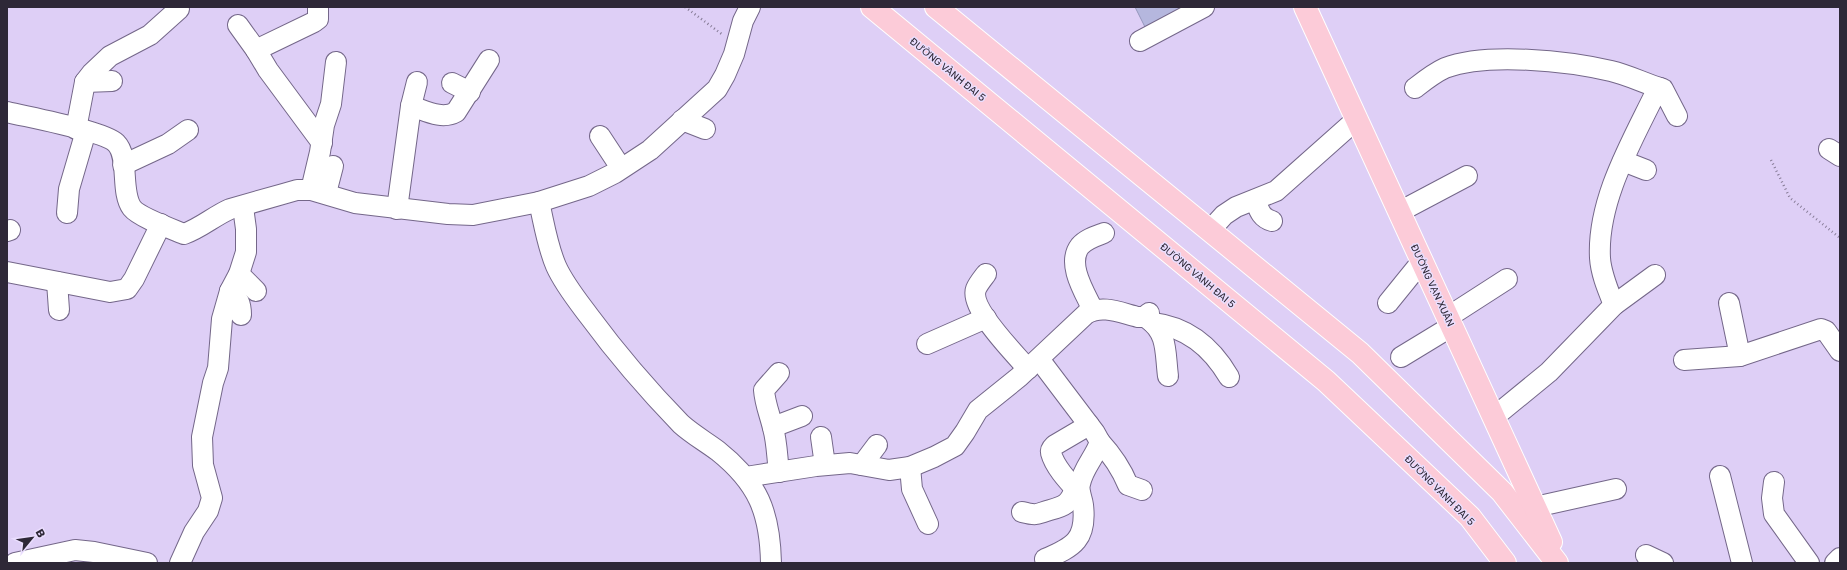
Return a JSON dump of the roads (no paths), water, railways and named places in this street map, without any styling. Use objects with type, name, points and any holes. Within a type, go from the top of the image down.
[{"type":"main road","name":"ĐƯỜNG VÀNH ĐAI 5","points":[[872,7],[1326,381],[1470,517],[1505,563]]},
{"type":"main road","points":[[936,7],[1360,353],[1502,492],[1557,563]]},
{"type":"main road","name":"ĐƯỜNG VẠN XUÂN","points":[[1305,7],[1561,563]]},
{"type":"street","points":[[256,50],[314,22],[318,19],[318,7]]},
{"type":"street","points":[[7,112],[108,138],[116,144],[121,152],[128,200],[132,208],[138,214],[184,234],[192,231],[220,213],[283,194],[319,192],[355,203],[397,209],[473,215],[539,202],[589,186],[650,150],[717,89],[725,75],[737,44],[743,21],[750,7]]},
{"type":"street","points":[[1140,41],[1204,7]]},
{"type":"street","points":[[67,213],[69,189],[81,130],[85,82],[110,56],[150,35],[179,9]]},
{"type":"street","points":[[238,25],[268,70],[322,143]]},
{"type":"street","points":[[1414,88],[1445,68],[1461,63],[1524,59],[1559,62],[1612,71],[1663,89],[1678,116]]},
{"type":"street","points":[[411,106],[440,115],[449,116],[456,112],[489,60]]},
{"type":"street","points":[[319,192],[324,125],[331,104],[336,62]]},
{"type":"street","points":[[85,82],[112,80]]},
{"type":"street","points":[[397,209],[411,106],[417,82]]},
{"type":"street","points":[[452,84],[470,92]]},
{"type":"street","points":[[264,86],[272,86],[286,107],[308,125]]},
{"type":"street","points":[[1614,305],[1604,281],[1600,258],[1602,233],[1610,192],[1654,96],[1660,88]]},
{"type":"street","points":[[1214,226],[1224,214],[1236,207],[1276,191],[1357,119]]},
{"type":"street","points":[[682,120],[706,129]]},
{"type":"street","points":[[123,165],[168,144],[188,130]]},
{"type":"street","points":[[600,136],[621,168]]},
{"type":"street","points":[[1623,161],[1646,170]]},
{"type":"street","points":[[319,192],[333,166]]},
{"type":"street","points":[[1399,212],[1467,176]]},
{"type":"street","points":[[1255,200],[1262,216],[1272,221]]},
{"type":"street","points":[[539,202],[550,250],[557,268],[572,293],[603,336],[632,371],[683,426],[720,453],[746,477],[758,494],[765,514],[771,540],[771,563]]},
{"type":"street","points":[[180,563],[194,532],[208,511],[212,498],[203,465],[202,436],[213,383],[218,368],[222,319],[230,292],[239,274],[246,252],[246,229],[243,207]]},
{"type":"street","points":[[7,272],[110,292],[127,290],[161,224]]},
{"type":"street","points":[[1093,310],[1076,271],[1074,258],[1080,247],[1088,240],[1104,233]]},
{"type":"street","points":[[1388,302],[1422,261]]},
{"type":"street","points":[[239,274],[256,291]]},
{"type":"street","points":[[986,274],[976,290],[975,297],[994,331],[1034,364],[1089,425],[1100,442],[1119,465],[1128,485],[1142,490]]},
{"type":"street","points":[[1494,418],[1554,367],[1614,305],[1655,275]]},
{"type":"street","points":[[1401,358],[1507,279]]},
{"type":"street","points":[[57,282],[58,310]]},
{"type":"street","points":[[230,292],[237,297],[240,302],[241,315]]},
{"type":"street","points":[[1729,303],[1740,356]]},
{"type":"street","points":[[746,477],[826,465],[850,463],[889,470],[910,467],[934,457],[955,446],[978,410],[1034,364],[1086,314],[1101,308],[1149,318],[1184,331],[1219,360],[1229,377]]},
{"type":"street","points":[[927,344],[986,318]]},
{"type":"street","points":[[1149,318],[1157,326],[1164,338],[1168,376]]},
{"type":"street","points":[[1684,360],[1740,356],[1821,329],[1826,331],[1840,349]]},
{"type":"street","points":[[779,373],[764,390],[765,400],[773,426],[779,472]]},
{"type":"street","points":[[773,426],[802,416]]},
{"type":"street","points":[[1045,559],[1066,550],[1077,540],[1081,532],[1084,516],[1077,492],[1062,473],[1051,452],[1051,448],[1055,444],[1089,425]]},
{"type":"street","points":[[822,437],[826,465]]},
{"type":"street","points":[[1022,512],[1036,515],[1061,508],[1071,500],[1077,492],[1086,466],[1100,442]]},
{"type":"street","points":[[862,465],[877,444]]},
{"type":"street","points":[[910,467],[912,489],[928,524]]},
{"type":"street","points":[[1720,476],[1742,563]]},
{"type":"street","points":[[1774,482],[1772,498],[1774,514],[1809,563]]},
{"type":"street","points":[[1535,507],[1616,489]]},
{"type":"street","points":[[15,563],[75,550],[94,552],[147,563]]},
{"type":"street","points":[[1646,555],[1664,563]]},
{"type":"street","points":[[1835,563],[1840,558]]}]
